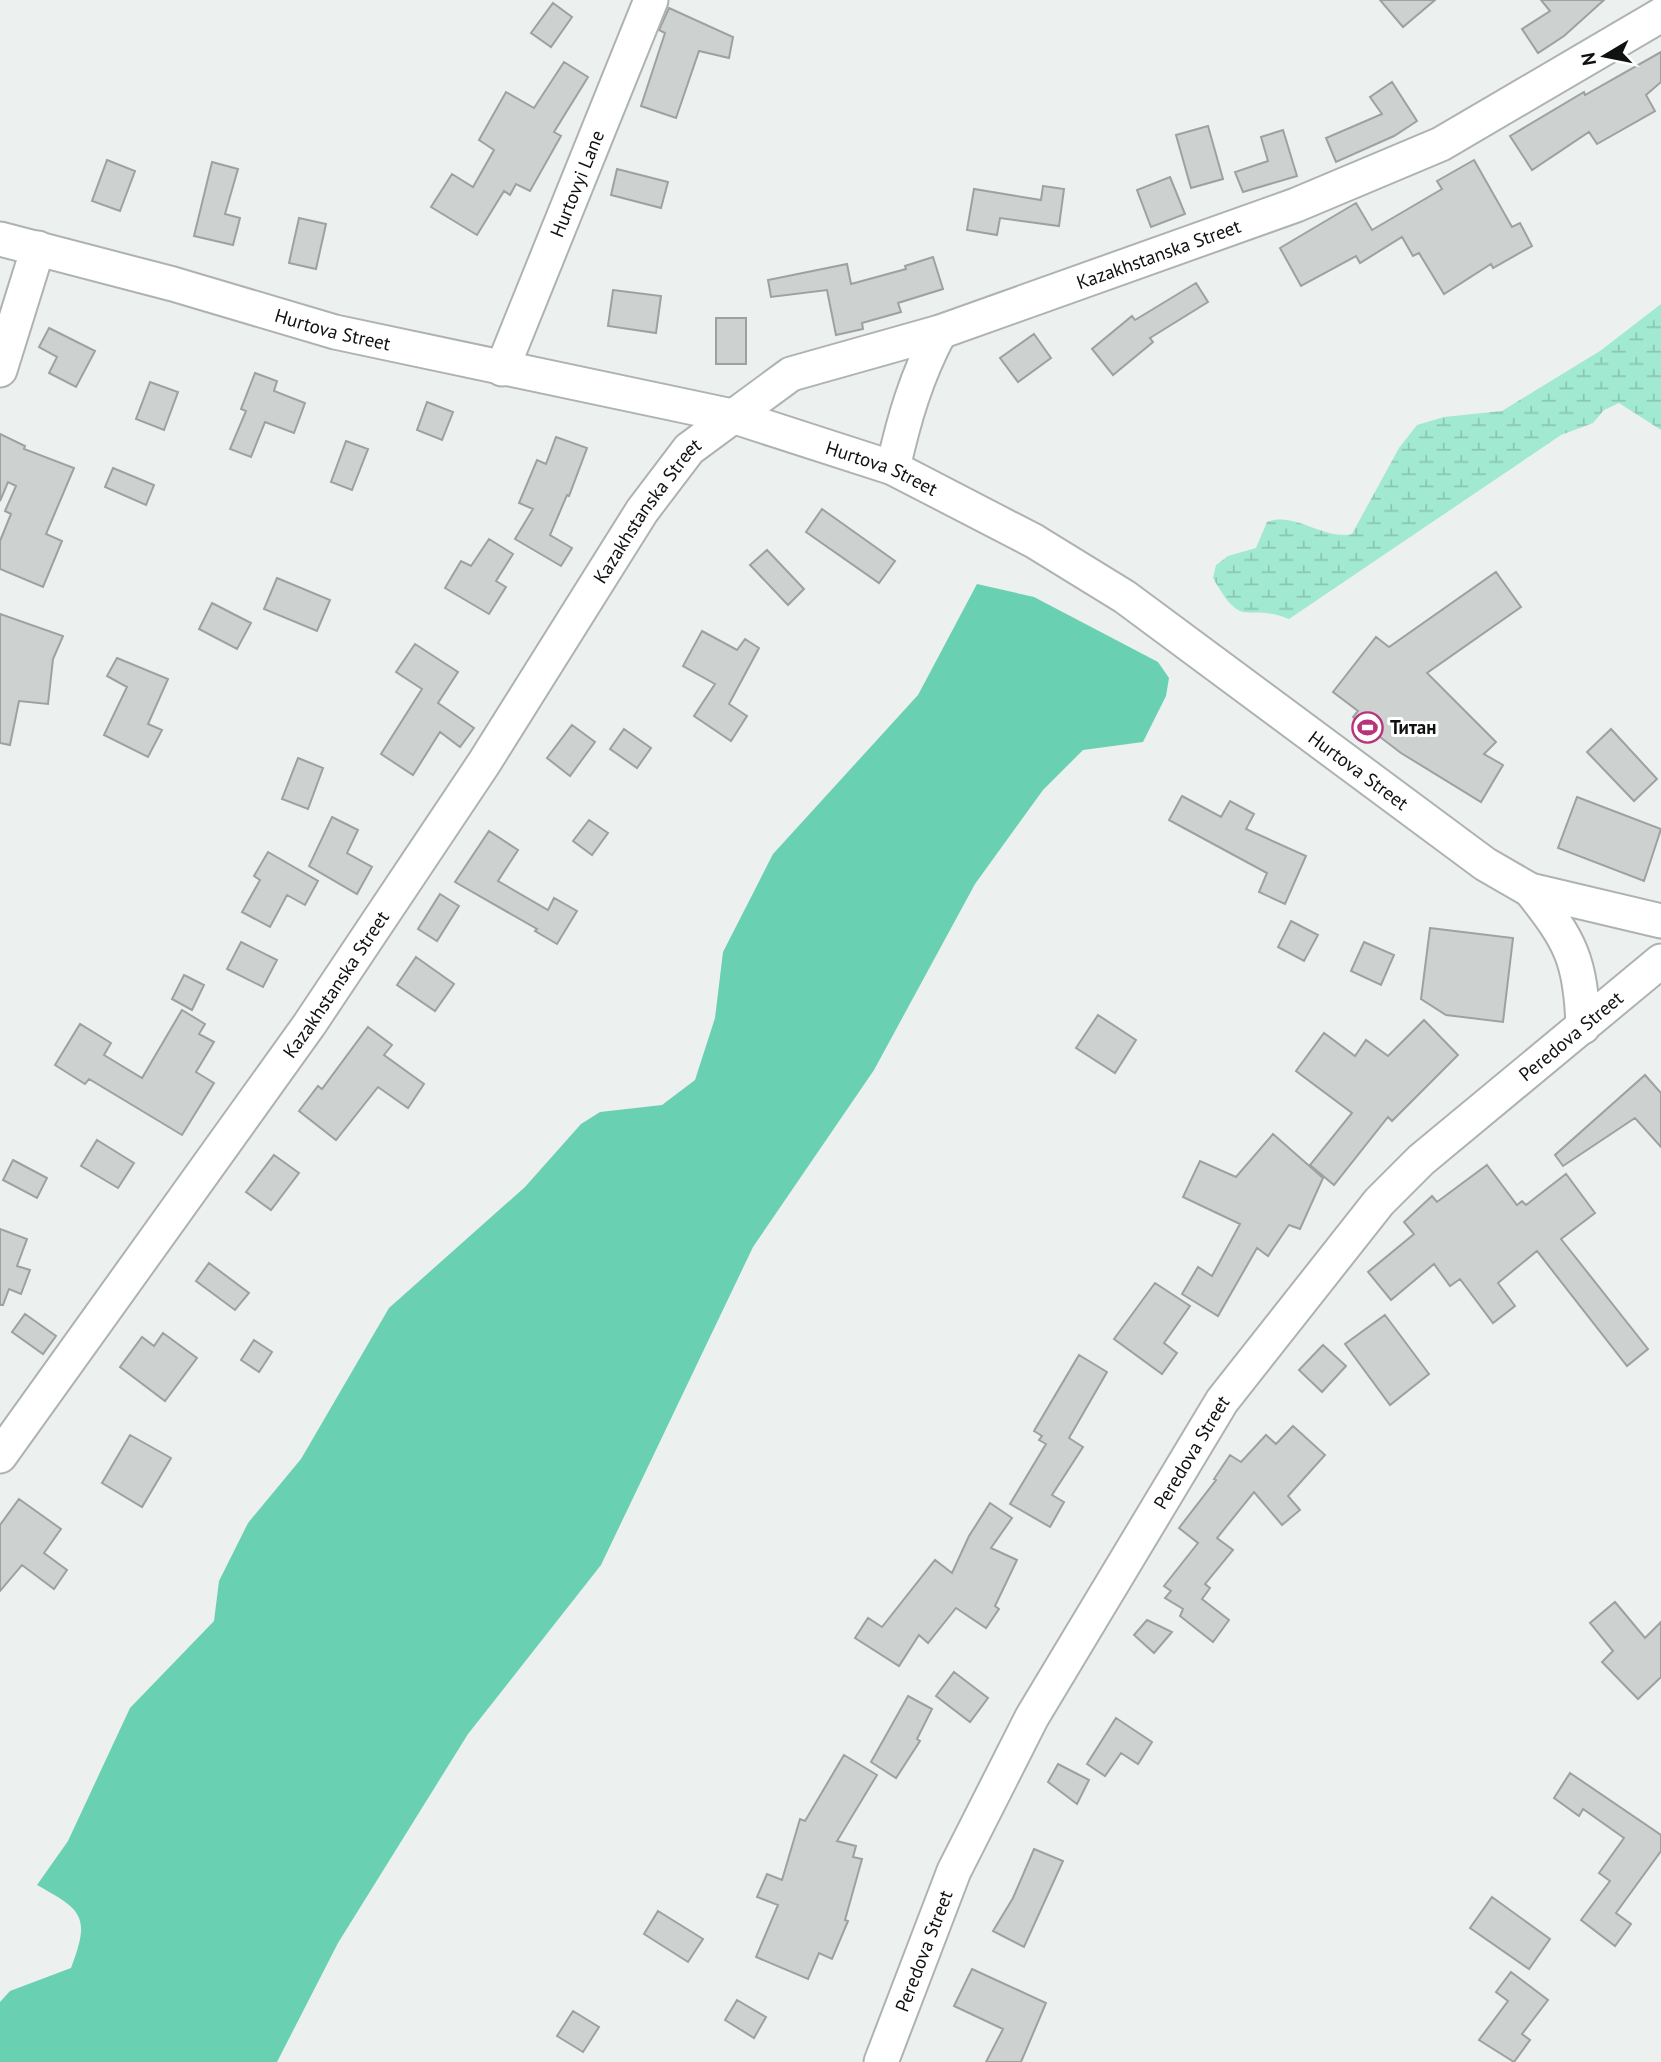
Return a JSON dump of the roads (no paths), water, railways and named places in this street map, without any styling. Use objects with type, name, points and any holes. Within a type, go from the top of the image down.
[{"type":"street","name":"Hurtovyi Lane","points":[[502,369],[651,0]]},
{"type":"street","name":"Kazakhstanska Street","points":[[0,1456],[309,1025],[484,763],[642,511],[689,449],[791,374],[940,332],[1296,205],[1441,144],[1661,16]]},
{"type":"street","name":"Hurtova Street","points":[[0,239],[335,332],[732,416],[893,468],[1034,541],[1125,597],[1485,864],[1530,890],[1661,921]]},
{"type":"street","points":[[0,370],[38,248]]},
{"type":"street","points":[[893,468],[908,403],[920,368],[940,332]]},
{"type":"street","points":[[1530,890],[1562,929],[1575,959],[1582,991],[1583,1027]]},
{"type":"street","name":"Peredova Street","points":[[881,2062],[954,1871],[1032,1717],[1222,1401],[1379,1202],[1421,1160],[1661,961]]},
{"type":"place","name":"Титан","points":[[1367,727]]}]
